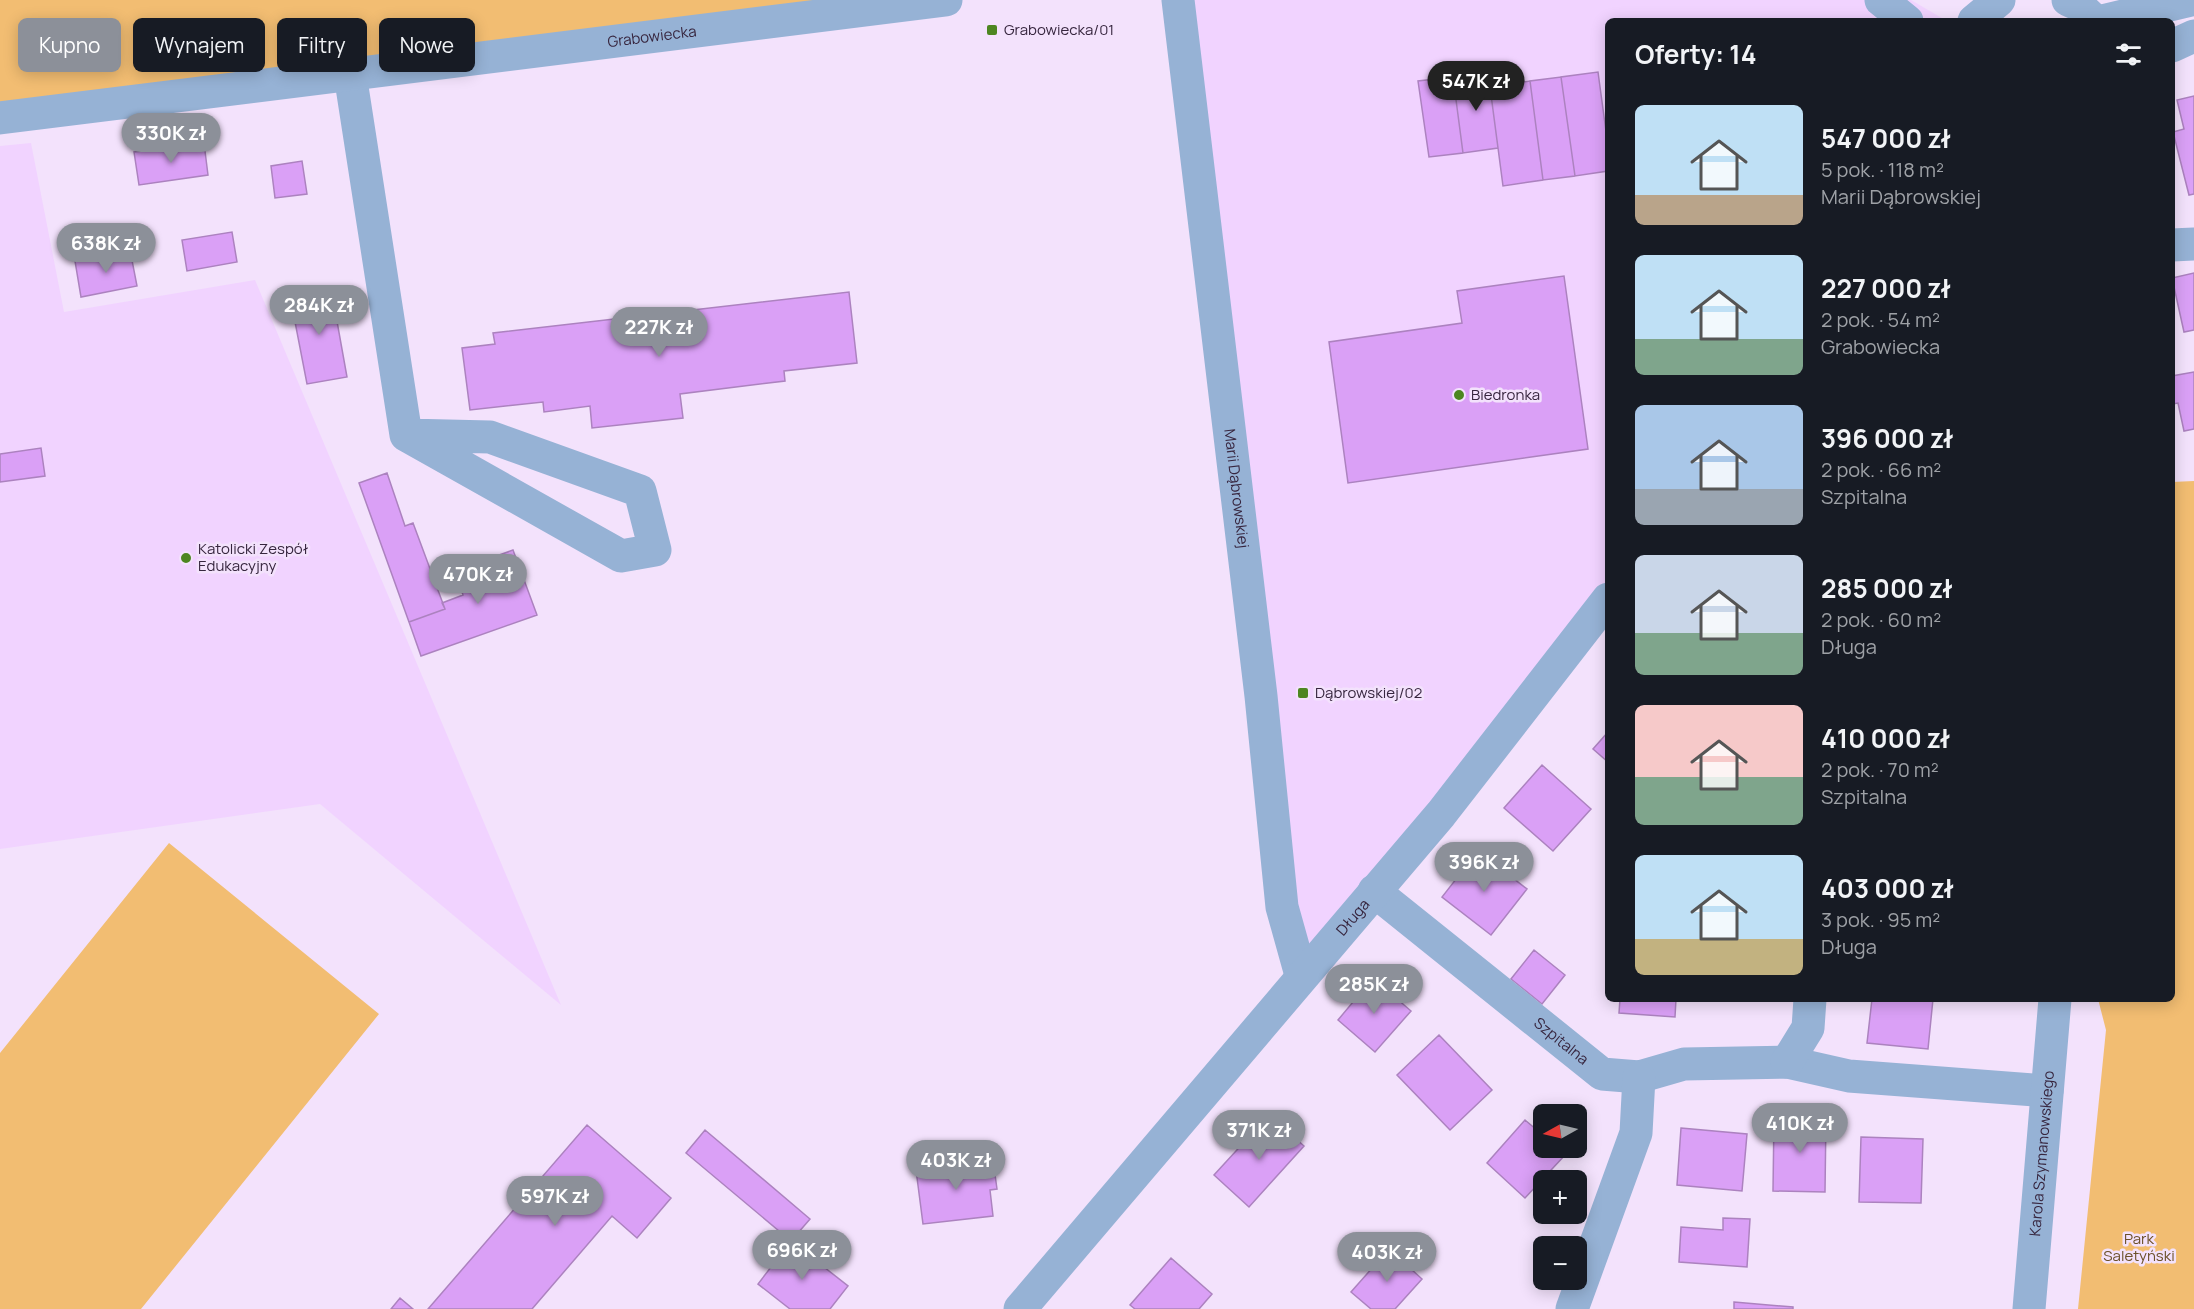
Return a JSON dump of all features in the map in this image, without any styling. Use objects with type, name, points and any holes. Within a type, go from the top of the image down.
[{"type":"street","name":"Grabowiecka","points":[[0,118],[946,0]]},
{"type":"street","name":"Marii Dąbrowskiej","points":[[1178,0],[1261,696],[1282,907],[1301,975]]},
{"type":"street","points":[[1881,0],[1903,18]]},
{"type":"street","points":[[1978,18],[1999,0]]},
{"type":"street","points":[[2068,0],[2077,4],[2092,18]]},
{"type":"street","points":[[2115,18],[2191,0]]},
{"type":"street","points":[[2175,45],[2194,36]]},
{"type":"street","points":[[350,74],[405,435]]},
{"type":"street","points":[[2175,245],[2194,244]]},
{"type":"street","points":[[405,435],[490,437],[640,491],[655,550],[621,556],[405,435]]},
{"type":"street","name":"Długa","points":[[1020,1309],[1301,975],[1441,814],[1605,603]]},
{"type":"street","name":"Szpitalna","points":[[1374,891],[1602,1074],[1639,1077],[1684,1064],[1787,1062],[1849,1076],[2047,1091]]},
{"type":"street","points":[[1787,1062],[1808,1028],[1810,1002]]},
{"type":"street","name":"Karola Szymanowskiego","points":[[2029,1309],[2055,1002]]},
{"type":"street","points":[[1572,1309],[1636,1133],[1639,1077]]},
{"type":"shaded area","points":[[1178,0],[1911,0],[1942,18],[1605,18],[1605,603],[1301,975]]},
{"type":"shaded area","name":"Katolicki Zespół Edukacyjny","points":[[31,143],[64,312],[255,280],[561,1005],[320,804],[0,849],[0,146]]},
{"type":"green space","points":[[0,0],[946,0],[475,59],[475,18],[379,18],[379,71],[0,118]]},
{"type":"green space","name":"Park Saletyński","points":[[2194,481],[2194,1309],[2078,1309],[2106,1030],[2099,1002],[2175,1002],[2175,482]]},
{"type":"green space","points":[[169,843],[379,1014],[141,1309],[0,1309],[0,1053]]},
{"type":"building","points":[[1488,72],[1498,148],[1463,153],[1453,77]]},
{"type":"building","points":[[1598,72],[1605,124],[1605,171],[1575,176],[1561,77]]},
{"type":"building","points":[[1453,77],[1463,153],[1429,157],[1418,81]]},
{"type":"building","points":[[1561,77],[1575,176],[1543,180],[1530,81]]},
{"type":"building","points":[[1530,81],[1543,180],[1503,186],[1490,87]]},
{"type":"building","points":[[2194,96],[2194,194],[2189,195],[2175,140],[2175,131],[2184,129],[2177,100]]},
{"type":"building","points":[[204,143],[208,175],[139,185],[134,152]]},
{"type":"building","points":[[302,161],[307,194],[275,198],[271,166]]},
{"type":"building","points":[[232,232],[237,262],[187,271],[182,240]]},
{"type":"building","points":[[130,250],[137,286],[81,297],[75,261]]},
{"type":"building","points":[[2194,273],[2194,330],[2184,332],[2175,292],[2175,277]]},
{"type":"building","name":"Biedronka","points":[[1564,276],[1588,449],[1348,483],[1329,342],[1462,323],[1457,291]]},
{"type":"building","points":[[331,288],[347,377],[307,384],[290,296]]},
{"type":"building","points":[[849,292],[857,363],[784,371],[785,381],[680,394],[683,418],[592,428],[590,406],[544,412],[543,402],[470,410],[462,348],[495,344],[493,333]]},
{"type":"building","points":[[2194,372],[2194,429],[2184,431],[2178,403],[2175,404],[2175,375]]},
{"type":"building","points":[[41,448],[45,476],[0,482],[0,454]]},
{"type":"building","points":[[387,473],[405,526],[413,523],[445,609],[409,622],[359,483]]},
{"type":"building","points":[[513,550],[537,615],[421,656],[409,622],[445,609],[442,603],[463,595],[455,571]]},
{"type":"building","points":[[1605,735],[1605,759],[1593,749]]},
{"type":"building","points":[[1542,765],[1591,809],[1553,851],[1504,808]]},
{"type":"building","points":[[1478,851],[1527,889],[1491,935],[1442,897]]},
{"type":"building","points":[[1534,950],[1565,975],[1542,1004],[1511,979]]},
{"type":"building","points":[[1373,978],[1411,1011],[1375,1052],[1338,1020]]},
{"type":"building","points":[[1620,1002],[1676,1002],[1675,1017],[1619,1013]]},
{"type":"building","points":[[1872,1002],[1933,1002],[1928,1049],[1867,1043]]},
{"type":"building","points":[[1439,1035],[1492,1090],[1450,1130],[1397,1075]]},
{"type":"building","points":[[1269,1115],[1304,1146],[1249,1207],[1214,1175]]},
{"type":"building","points":[[1774,1117],[1826,1117],[1825,1192],[1773,1191]]},
{"type":"building","points":[[1525,1120],[1533,1127],[1533,1158],[1562,1158],[1551,1170],[1533,1170],[1533,1189],[1525,1198],[1487,1163]]},
{"type":"building","points":[[587,1125],[671,1198],[637,1238],[612,1216],[532,1309],[428,1309]]},
{"type":"building","points":[[1681,1128],[1747,1134],[1742,1191],[1677,1185]]},
{"type":"building","points":[[705,1130],[810,1219],[791,1241],[686,1153]]},
{"type":"building","points":[[1861,1137],[1923,1139],[1921,1203],[1859,1202]]},
{"type":"building","points":[[953,1157],[958,1165],[993,1160],[997,1189],[990,1190],[993,1216],[923,1224],[916,1170],[939,1167],[939,1163]]},
{"type":"building","points":[[1723,1218],[1750,1219],[1747,1267],[1679,1262],[1681,1227],[1723,1230]]},
{"type":"building","points":[[791,1241],[848,1286],[830,1309],[790,1309],[758,1284]]},
{"type":"building","points":[[1389,1249],[1422,1279],[1395,1309],[1371,1309],[1351,1292]]},
{"type":"building","points":[[1171,1258],[1212,1294],[1199,1309],[1135,1309],[1130,1305]]},
{"type":"building","points":[[400,1298],[413,1309],[391,1309]]},
{"type":"building","points":[[1734,1302],[1793,1307],[1793,1309],[1734,1309]]},
{"type":"place","name":"Grabowiecka/01","points":[[992,30]]},
{"type":"place","name":"Biedronka","points":[[1459,395]]},
{"type":"place","name":"Katolicki Zespół Edukacyjny","points":[[186,558]]},
{"type":"place","name":"Dąbrowskiej/02","points":[[1303,693]]}]
